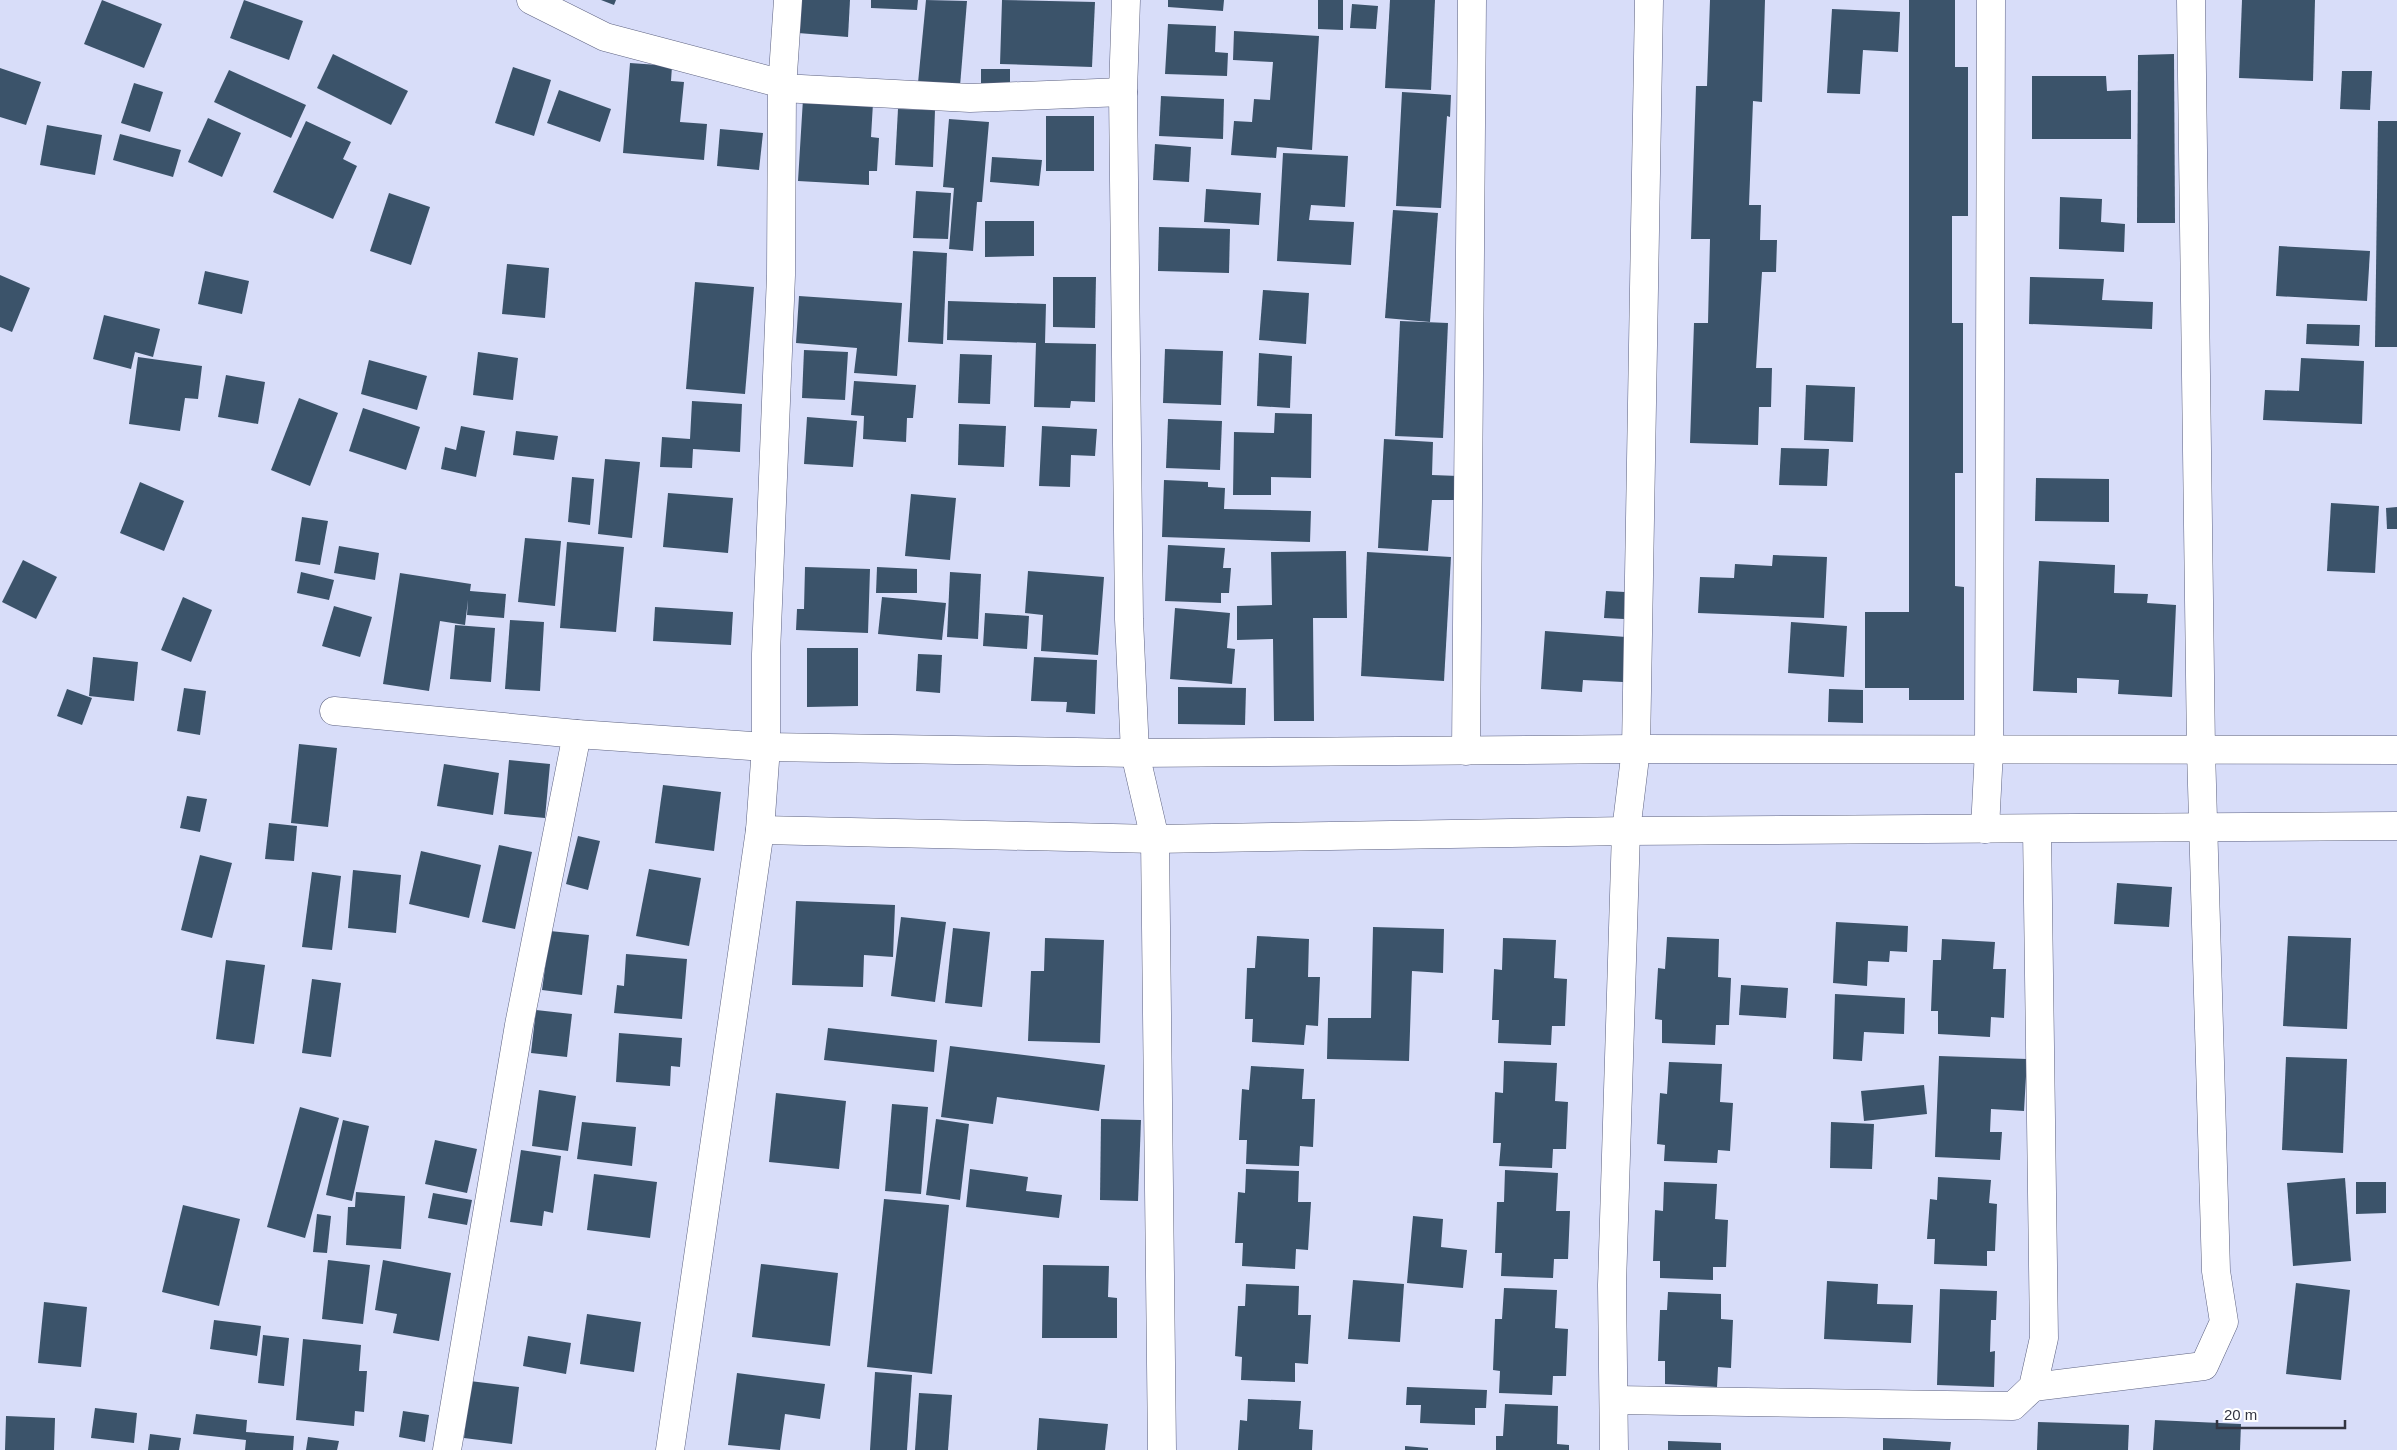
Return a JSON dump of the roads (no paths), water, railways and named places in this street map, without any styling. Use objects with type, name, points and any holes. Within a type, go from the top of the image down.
[{"type":"street","points":[[531,0],[605,37],[782,86],[970,98],[1123,92]]},
{"type":"street","points":[[670,1450],[760,830],[766,747],[766,654],[781,276],[782,86],[788,0]]},
{"type":"street","points":[[1126,0],[1123,92],[1129,619],[1135,753],[1154,838],[1162,1450]]},
{"type":"street","points":[[1466,751],[1472,0]]},
{"type":"street","points":[[1614,1450],[1612,1285],[1626,831],[1636,750],[1648,0]]},
{"type":"street","points":[[1985,829],[1989,750],[1991,0]]},
{"type":"street","points":[[2033,1387],[2204,1366],[2224,1322],[2216,1271],[2205,828],[2201,750],[2192,0]]},
{"type":"street","points":[[334,711],[577,734],[766,747],[1135,753],[1636,750],[2397,750]]},
{"type":"street","points":[[446,1450],[520,1025],[577,734]]},
{"type":"street","points":[[760,830],[1154,838],[1626,831],[2397,826]]},
{"type":"street","points":[[1614,1400],[2013,1406],[2033,1387],[2044,1338],[2037,829]]}]
